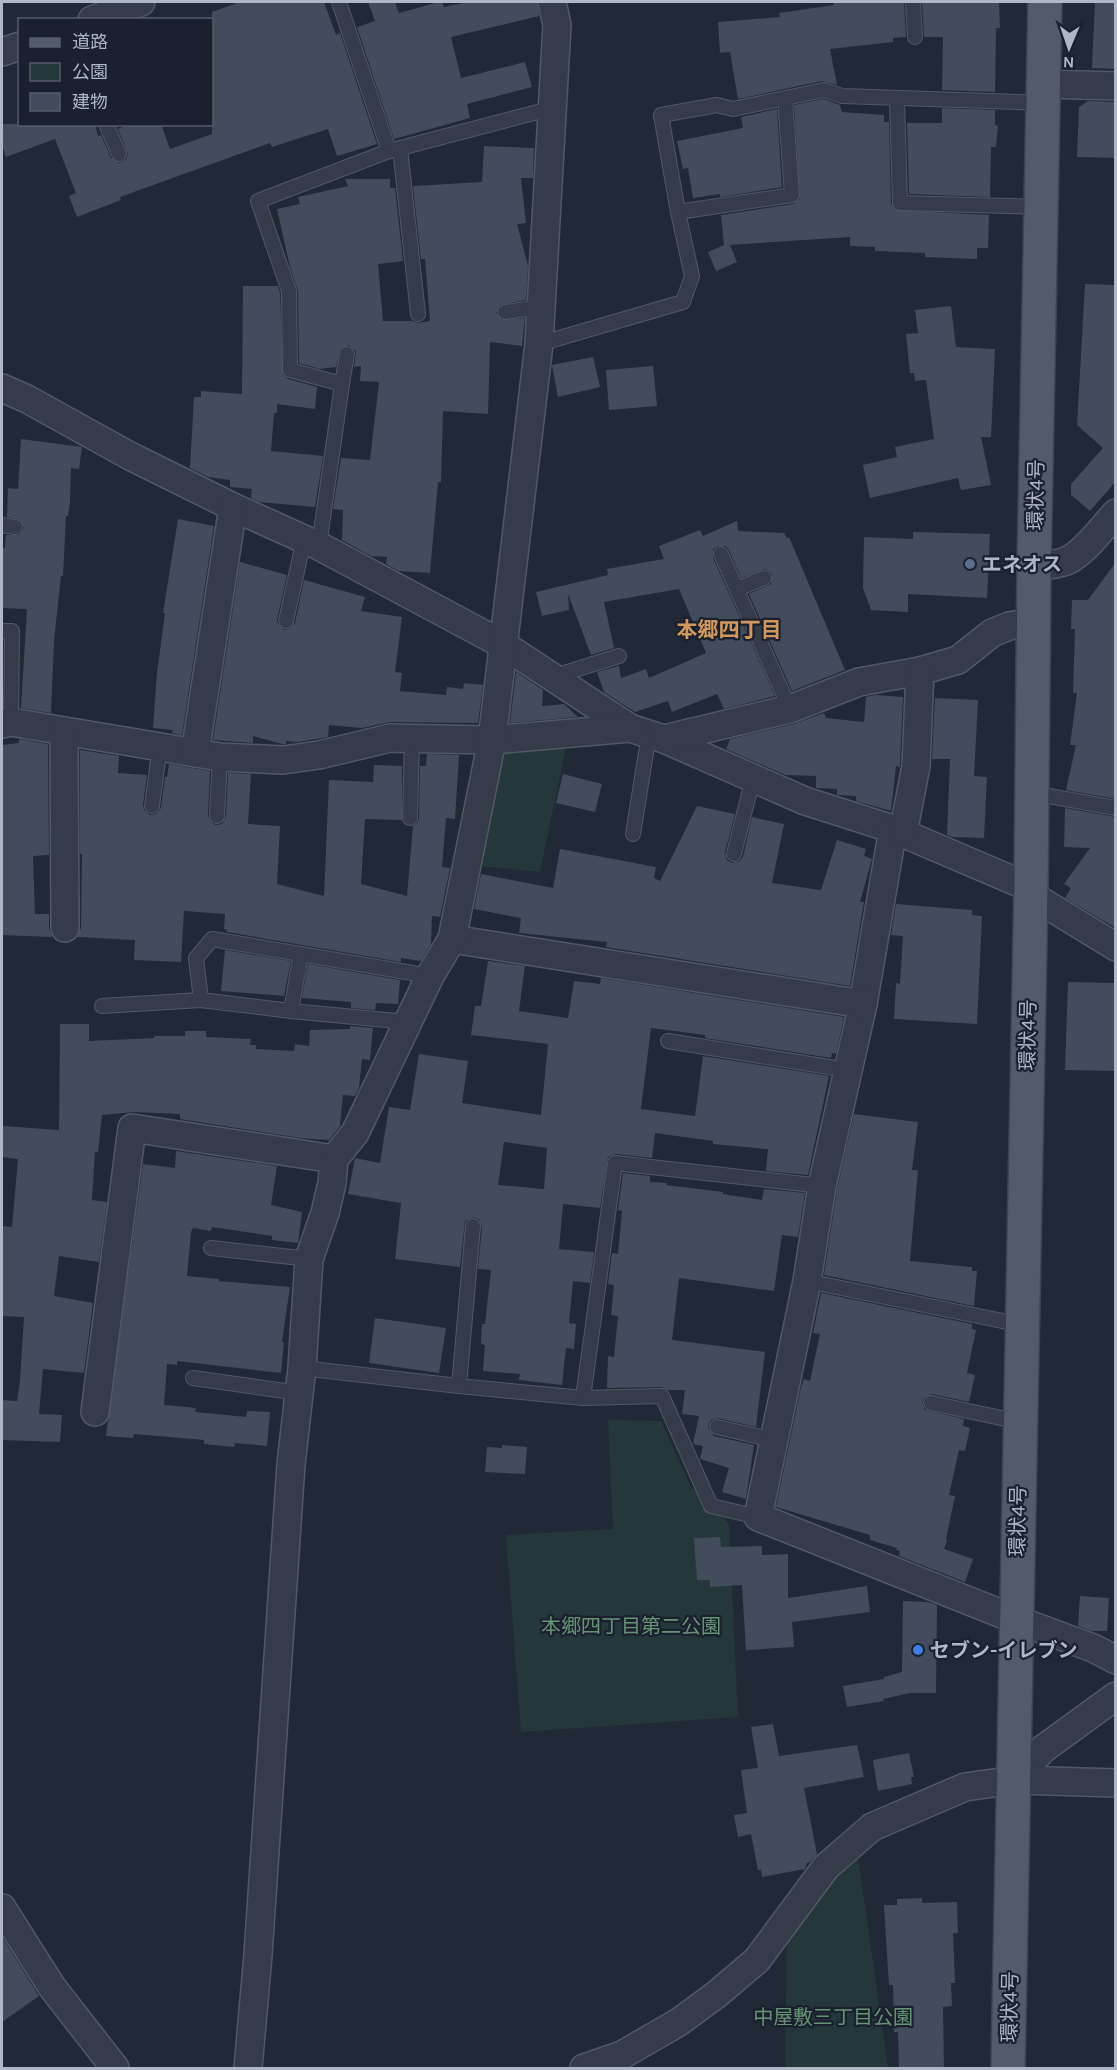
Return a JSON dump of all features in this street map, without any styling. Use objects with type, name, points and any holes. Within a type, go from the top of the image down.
[{"type":"main road","name":"環状4号","points":[[1008,2068],[1031,892],[1034,567],[1045,2]]},
{"type":"street","points":[[97,18],[141,2]]},
{"type":"street","points":[[248,2068],[258,1955],[290,1475],[309,1259],[325,1213],[332,1183],[334,1159],[355,1133],[430,976],[452,939],[492,740],[538,344],[557,25],[552,2]]},
{"type":"street","points":[[2,52],[18,47]]},
{"type":"street","points":[[1045,93],[1116,86]]},
{"type":"street","points":[[2,388],[27,399],[130,456],[233,507],[311,542],[502,644],[552,677],[648,734],[805,801],[898,831],[1031,892],[1116,947]]},
{"type":"street","points":[[208,755],[233,507]]},
{"type":"street","points":[[1034,567],[1060,563],[1072,558],[1092,541],[1116,513]]},
{"type":"street","points":[[6,723],[208,755],[283,760],[319,755],[390,738],[492,740],[648,734],[790,709],[859,682],[920,671],[958,660],[992,633],[1009,626],[1034,621]]},
{"type":"street","points":[[920,671],[916,766],[898,831],[863,1004],[822,1186],[807,1281],[758,1516],[1017,1620],[1093,1648],[1116,1660]]},
{"type":"street","points":[[64,731],[65,928]]},
{"type":"street","points":[[452,939],[863,1004]]},
{"type":"street","points":[[95,1412],[132,1128],[334,1159]]},
{"type":"street","points":[[1015,1780],[1043,1749],[1116,1696]]},
{"type":"street","points":[[584,2068],[622,2055],[679,2022],[717,1994],[757,1960],[826,1867],[872,1827],[965,1787],[1015,1780],[1116,1783]]},
{"type":"street","points":[[2,1908],[52,1987],[115,2068]]},
{"type":"lane","points":[[339,2],[394,150],[418,314]]},
{"type":"lane","points":[[913,2],[915,37]]},
{"type":"lane","points":[[538,344],[683,302],[692,276],[661,115],[717,105],[733,109],[824,90],[842,96],[897,99],[1045,93]]},
{"type":"lane","points":[[678,212],[792,195],[785,99]]},
{"type":"lane","points":[[897,99],[900,203],[1042,207]]},
{"type":"lane","points":[[342,384],[290,370],[290,291],[258,201],[394,150],[553,108]]},
{"type":"lane","points":[[107,126],[119,154]]},
{"type":"lane","points":[[505,312],[541,307]]},
{"type":"lane","points":[[286,621],[311,542],[347,354]]},
{"type":"lane","points":[[721,554],[790,709]]},
{"type":"lane","points":[[737,589],[764,578]]},
{"type":"lane","points":[[2,631],[12,631],[6,723]]},
{"type":"lane","points":[[552,677],[619,656]]},
{"type":"lane","points":[[633,834],[648,734]]},
{"type":"lane","points":[[410,818],[412,738]]},
{"type":"lane","points":[[152,806],[160,746]]},
{"type":"lane","points":[[208,755],[217,816]]},
{"type":"lane","points":[[734,854],[753,778]]},
{"type":"lane","points":[[1032,793],[1116,808]]},
{"type":"lane","points":[[201,1000],[196,958],[212,939],[430,976]]},
{"type":"lane","points":[[291,1011],[301,954]]},
{"type":"lane","points":[[102,1006],[201,1000],[407,1022]]},
{"type":"lane","points":[[668,1041],[847,1070]]},
{"type":"lane","points":[[583,1398],[615,1163],[822,1186]]},
{"type":"lane","points":[[459,1386],[473,1226]]},
{"type":"lane","points":[[211,1248],[309,1259]]},
{"type":"lane","points":[[807,1281],[1022,1325]]},
{"type":"lane","points":[[194,1378],[459,1386],[583,1398],[662,1396],[711,1506],[758,1516]]},
{"type":"lane","points":[[931,1403],[1020,1422]]},
{"type":"lane","points":[[717,1427],[774,1440]]},
{"type":"green space","points":[[567,742],[540,872],[480,866],[502,744]]},
{"type":"green space","name":"本郷四丁目第二公園","points":[[608,1420],[661,1421],[691,1487],[729,1524],[738,1717],[521,1732],[506,1535],[613,1529]]},
{"type":"green space","name":"中屋敷三丁目公園","points":[[857,1850],[888,2068],[785,2068],[787,1932]]},
{"type":"building","points":[[240,2],[324,2],[336,35],[340,33],[377,144],[337,156],[328,129],[272,147],[270,143],[120,197],[121,200],[77,217],[69,196],[76,193],[55,139],[6,157],[2,145],[2,124],[96,126],[98,136],[101,135],[111,158],[119,163],[126,160],[128,154],[118,129],[125,126],[162,126],[170,149],[212,134],[212,12]]},
{"type":"building","points":[[368,2],[395,2],[399,13],[439,2],[442,2],[444,7],[468,2],[537,2],[539,16],[451,37],[461,78],[525,62],[532,87],[467,104],[470,118],[394,139],[357,27],[375,21]]},
{"type":"building","points":[[833,2],[904,2],[906,37],[893,38],[893,42],[830,49],[837,85],[822,81],[738,99],[730,52],[720,53],[718,22],[780,17],[779,13],[834,5]]},
{"type":"building","points":[[922,2],[999,2],[1000,28],[996,28],[995,92],[942,90],[943,37],[924,37]]},
{"type":"building","points":[[1095,2],[1116,2],[1116,69],[1092,68]]},
{"type":"building","points":[[823,99],[840,105],[842,112],[884,115],[884,122],[889,122],[891,203],[895,210],[989,215],[988,248],[977,248],[977,259],[925,257],[925,253],[875,251],[875,247],[850,246],[850,237],[730,245],[737,262],[716,271],[708,252],[724,245],[721,215],[793,204],[800,199],[794,105]]},
{"type":"building","points":[[1088,101],[1116,102],[1116,158],[1077,157],[1079,107]]},
{"type":"building","points":[[942,108],[995,110],[995,125],[998,126],[996,147],[991,147],[990,197],[909,194],[907,123],[942,123]]},
{"type":"building","points":[[777,109],[782,187],[720,197],[720,194],[693,198],[688,168],[683,169],[677,141],[743,128],[741,117]]},
{"type":"building","points":[[484,146],[534,148],[533,178],[521,178],[526,223],[517,224],[528,266],[526,300],[500,305],[496,313],[502,320],[525,318],[522,346],[490,342],[488,414],[443,411],[441,482],[438,482],[430,573],[399,571],[386,564],[387,557],[371,556],[342,540],[343,510],[333,509],[341,458],[370,460],[379,382],[360,381],[361,366],[354,367],[356,351],[349,345],[340,349],[336,367],[320,369],[299,363],[298,291],[277,209],[300,204],[298,197],[348,186],[345,179],[390,179],[390,188],[395,188],[403,261],[378,264],[383,321],[418,323],[430,321],[425,259],[421,259],[413,186],[482,182]]},
{"type":"building","points":[[1085,284],[1116,285],[1116,481],[1090,511],[1071,495],[1071,484],[1103,448],[1077,425]]},
{"type":"building","points":[[243,286],[278,286],[283,375],[288,379],[317,387],[315,409],[277,404],[277,413],[274,413],[271,451],[323,456],[315,507],[259,502],[251,498],[252,489],[230,487],[230,480],[208,477],[190,468],[194,397],[201,397],[201,391],[242,394]]},
{"type":"building","points":[[951,306],[956,347],[995,349],[991,437],[981,437],[991,485],[961,490],[958,478],[870,498],[863,465],[897,457],[895,447],[934,439],[926,380],[915,381],[914,373],[910,373],[906,334],[918,333],[915,310]]},
{"type":"building","points":[[593,357],[600,387],[558,397],[552,365]]},
{"type":"building","points":[[653,366],[657,406],[609,410],[606,370]]},
{"type":"building","points":[[21,439],[82,447],[79,469],[71,468],[63,576],[61,576],[54,641],[51,713],[21,708],[27,609],[2,608],[2,548],[5,548],[6,535],[19,535],[24,528],[20,520],[7,517],[8,488],[18,489]]},
{"type":"building","points":[[178,519],[214,526],[182,735],[172,733],[173,730],[153,728],[165,613],[163,613]]},
{"type":"building","points":[[737,521],[738,531],[784,533],[787,538],[789,537],[845,670],[792,691],[749,594],[771,584],[772,574],[765,569],[741,578],[726,546],[713,549],[713,558],[775,696],[724,709],[717,694],[672,712],[668,701],[635,712],[604,692],[597,672],[619,666],[621,678],[646,669],[649,678],[706,653],[679,589],[604,602],[614,648],[591,655],[568,594],[569,610],[542,616],[536,592],[608,575],[607,569],[664,559],[659,546],[700,530],[703,536]]},
{"type":"building","points":[[913,532],[990,534],[987,598],[908,594],[908,612],[871,610],[863,588],[864,537],[913,539]]},
{"type":"building","points":[[240,562],[287,575],[277,620],[284,630],[289,629],[295,623],[304,580],[365,597],[361,611],[402,617],[395,672],[402,673],[400,691],[446,695],[447,687],[463,689],[464,683],[483,685],[478,723],[390,722],[362,728],[329,725],[328,737],[298,742],[286,741],[286,744],[253,736],[253,743],[213,740]]},
{"type":"building","points":[[1116,562],[1116,799],[1066,790],[1076,745],[1070,745],[1077,693],[1073,693],[1075,629],[1071,629],[1072,600],[1088,600]]},
{"type":"building","points":[[516,672],[543,690],[542,706],[564,704],[578,717],[510,723]]},
{"type":"building","points":[[875,695],[903,697],[900,767],[896,766],[891,811],[856,801],[856,796],[837,795],[837,789],[816,788],[816,776],[785,775],[726,749],[730,739],[794,724],[824,713],[826,718],[864,722],[866,697]]},
{"type":"building","points":[[935,698],[978,700],[974,776],[987,777],[984,838],[947,835],[950,759],[932,759]]},
{"type":"building","points":[[19,739],[48,744],[49,855],[33,856],[35,914],[49,914],[49,928],[52,937],[2,935],[2,745],[19,743]]},
{"type":"building","points":[[80,750],[119,756],[118,773],[147,775],[143,805],[144,810],[150,815],[156,814],[161,808],[169,764],[210,771],[208,816],[216,825],[222,824],[226,817],[228,773],[251,774],[248,824],[280,826],[277,884],[324,896],[329,780],[373,782],[374,765],[402,766],[402,820],[365,819],[361,884],[407,896],[413,826],[419,818],[420,766],[426,766],[427,754],[459,755],[455,819],[446,818],[442,867],[450,868],[440,917],[432,916],[431,944],[421,961],[401,958],[401,962],[227,932],[224,929],[225,914],[184,911],[181,962],[134,960],[135,940],[77,937],[81,928]]},
{"type":"building","points":[[563,774],[602,784],[595,812],[556,803]]},
{"type":"building","points":[[697,806],[735,814],[725,852],[727,860],[732,863],[740,861],[743,857],[752,817],[784,824],[772,883],[821,890],[837,840],[866,849],[864,856],[872,859],[860,902],[864,902],[850,986],[606,947],[607,942],[519,933],[521,918],[474,909],[481,874],[553,888],[560,849],[656,867],[654,878],[660,881]]},
{"type":"building","points":[[1065,808],[1116,817],[1116,928],[1065,898],[1071,888],[1064,884],[1090,848],[1064,847]]},
{"type":"building","points":[[896,904],[972,910],[972,915],[982,916],[977,1024],[894,1019],[896,983],[900,984],[903,936],[891,935]]},
{"type":"building","points":[[225,950],[291,961],[284,996],[221,991]]},
{"type":"building","points":[[488,961],[525,966],[519,1011],[568,1018],[574,981],[600,984],[601,978],[844,1017],[836,1054],[832,1053],[831,1058],[705,1038],[705,1035],[651,1028],[641,1109],[695,1116],[703,1056],[829,1076],[808,1175],[766,1171],[768,1149],[713,1144],[713,1141],[655,1133],[652,1158],[616,1154],[608,1157],[600,1208],[563,1204],[559,1249],[594,1252],[590,1283],[573,1281],[569,1323],[576,1324],[574,1349],[566,1348],[562,1385],[519,1380],[520,1374],[483,1371],[485,1345],[481,1344],[482,1324],[485,1324],[491,1270],[478,1269],[482,1227],[479,1219],[473,1217],[465,1221],[460,1267],[395,1259],[401,1203],[348,1194],[355,1158],[380,1163],[389,1107],[410,1110],[419,1054],[468,1061],[462,1103],[541,1115],[548,1044],[471,1035],[475,1006],[481,1006]],"holes":[[[504,1142],[547,1148],[544,1189],[498,1185]]]},
{"type":"building","points":[[308,964],[400,980],[398,1004],[376,1003],[375,1010],[351,1008],[351,1002],[302,998]]},
{"type":"building","points":[[1068,982],[1116,983],[1116,1071],[1065,1070]]},
{"type":"building","points":[[60,1024],[89,1024],[89,1041],[185,1036],[185,1031],[206,1031],[206,1037],[251,1039],[250,1045],[256,1045],[256,1049],[294,1051],[295,1044],[309,1046],[310,1030],[350,1029],[350,1026],[373,1028],[370,1060],[362,1059],[359,1088],[355,1096],[343,1095],[340,1126],[329,1140],[300,1138],[180,1119],[180,1114],[134,1112],[102,1115],[98,1152],[95,1152],[92,1200],[107,1202],[99,1262],[59,1256],[54,1296],[93,1303],[84,1373],[43,1369],[39,1414],[62,1415],[60,1442],[2,1440],[2,1400],[17,1401],[24,1317],[2,1316],[2,1226],[12,1227],[18,1159],[2,1157],[3,1126],[59,1130]]},
{"type":"building","points":[[854,1114],[918,1122],[912,1170],[918,1170],[910,1261],[972,1267],[972,1271],[977,1271],[974,1306],[824,1275],[837,1189]]},
{"type":"building","points":[[176,1151],[277,1166],[271,1205],[302,1212],[298,1243],[272,1240],[272,1236],[212,1227],[211,1231],[193,1228],[191,1232],[187,1276],[290,1287],[282,1342],[284,1342],[281,1373],[177,1361],[177,1365],[167,1364],[164,1405],[196,1408],[195,1412],[246,1417],[247,1411],[270,1412],[267,1446],[235,1443],[234,1447],[204,1444],[204,1440],[134,1434],[133,1438],[106,1436],[143,1164],[175,1168]]},
{"type":"building","points":[[623,1173],[650,1176],[650,1182],[762,1200],[764,1189],[805,1193],[798,1237],[782,1235],[774,1291],[679,1278],[672,1340],[765,1352],[756,1427],[718,1418],[711,1420],[708,1426],[714,1436],[754,1445],[746,1499],[722,1492],[729,1468],[700,1459],[703,1446],[693,1444],[699,1416],[682,1414],[685,1390],[668,1390],[662,1387],[607,1388],[608,1356],[614,1357],[618,1316],[611,1315],[614,1285],[608,1284],[612,1253],[618,1254],[622,1211],[618,1210]]},
{"type":"building","points":[[821,1293],[972,1324],[972,1329],[976,1330],[967,1373],[975,1375],[969,1402],[932,1394],[925,1397],[922,1402],[925,1410],[964,1419],[963,1426],[970,1428],[965,1451],[959,1450],[949,1495],[955,1496],[944,1549],[973,1559],[965,1582],[899,1556],[900,1551],[896,1550],[897,1548],[870,1540],[870,1535],[776,1507],[801,1387],[804,1379],[810,1381],[820,1334],[813,1333]]},
{"type":"building","points":[[375,1318],[446,1328],[439,1373],[369,1363]]},
{"type":"building","points":[[502,1445],[527,1447],[525,1474],[485,1472],[487,1447],[502,1448]]},
{"type":"building","points":[[720,1537],[721,1547],[762,1546],[762,1555],[788,1554],[788,1598],[867,1586],[870,1612],[792,1622],[794,1647],[746,1650],[742,1585],[710,1587],[710,1580],[697,1580],[694,1538]]},
{"type":"building","points":[[1080,1596],[1109,1598],[1107,1631],[1091,1631],[1078,1626]]},
{"type":"building","points":[[903,1601],[928,1602],[937,1605],[936,1693],[910,1693],[883,1699],[884,1701],[847,1707],[843,1686],[884,1679],[884,1677],[902,1672]]},
{"type":"building","points":[[773,1724],[779,1756],[857,1745],[864,1777],[804,1788],[817,1854],[807,1863],[805,1869],[762,1877],[761,1870],[758,1870],[751,1834],[738,1837],[734,1815],[747,1813],[741,1770],[758,1768],[751,1727]]},
{"type":"building","points":[[909,1753],[914,1777],[911,1777],[912,1784],[878,1791],[873,1760]]},
{"type":"building","points":[[922,1898],[922,1903],[957,1902],[958,1933],[953,1933],[955,1983],[951,1983],[952,2006],[943,2007],[944,2068],[899,2068],[898,2032],[894,2032],[893,1985],[889,1985],[884,1905],[897,1905],[897,1899]]},
{"type":"building","points":[[2,1937],[39,1996],[2,2022]]},
{"type":"place","name":"エネオス","points":[[970,564]]},
{"type":"place","name":"セブン-イレブン","points":[[918,1650]]},
{"type":"district","name":"本郷四丁目","points":[[729,630]]}]
